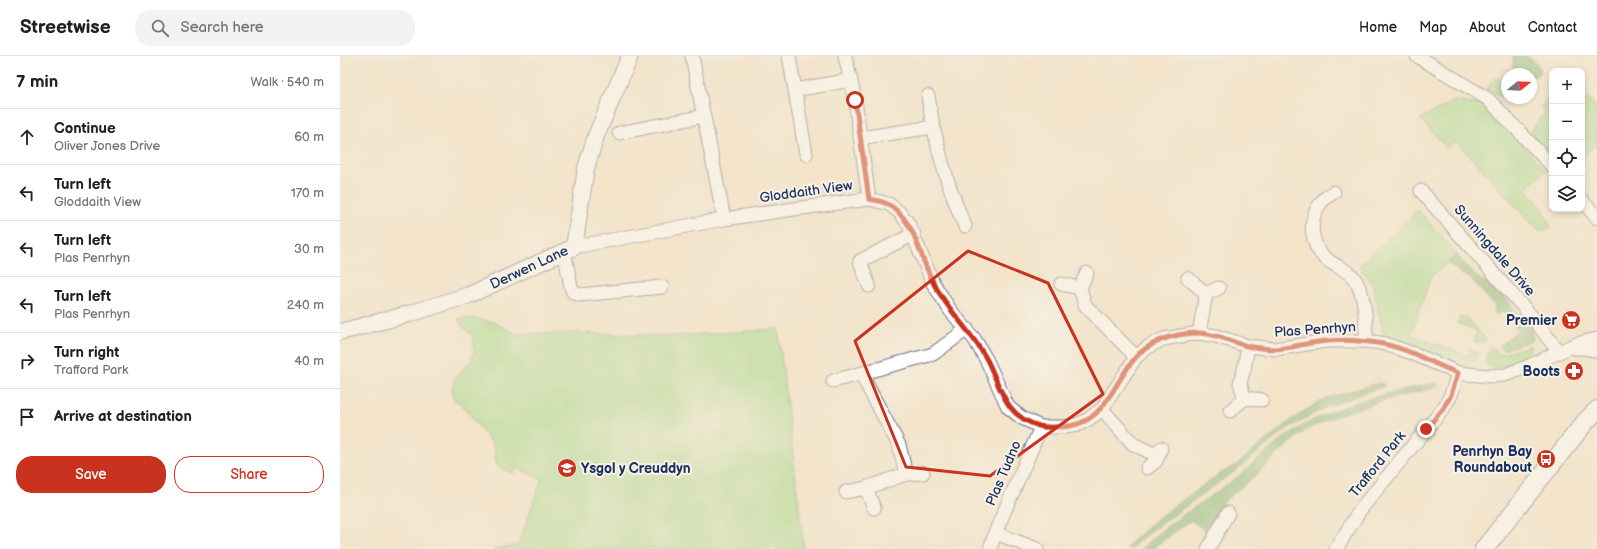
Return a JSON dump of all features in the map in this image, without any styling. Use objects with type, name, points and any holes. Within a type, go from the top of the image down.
[{"type":"main road","points":[[1484,549],[1586,421],[1597,410]]},
{"type":"street","name":"Derwen Lane","points":[[340,332],[409,314],[469,294],[569,249],[586,168],[596,136],[630,56]]},
{"type":"street","points":[[692,56],[724,219]]},
{"type":"street","points":[[789,56],[806,154]]},
{"type":"street","points":[[845,56],[851,80],[869,199]]},
{"type":"street","points":[[1417,56],[1488,99],[1549,163]]},
{"type":"street","points":[[795,90],[851,80]]},
{"type":"street","points":[[928,96],[933,127],[947,180],[965,226]]},
{"type":"street","points":[[619,133],[704,116]]},
{"type":"street","points":[[860,138],[933,127]]},
{"type":"street","name":"Sunningdale Drive","points":[[1421,191],[1561,350]]},
{"type":"street","points":[[1334,192],[1320,203],[1313,216],[1312,233],[1318,250],[1329,261],[1343,268],[1355,280],[1362,297],[1366,321],[1366,341]]},
{"type":"street","name":"Gloddaith View","points":[[569,249],[724,219],[869,199],[889,204],[899,212],[908,223],[914,234],[933,283],[950,310],[975,340],[987,361],[1008,406],[1022,418],[1041,427]]},
{"type":"street","points":[[1585,204],[1597,218]]},
{"type":"street","points":[[869,286],[860,261],[914,234]]},
{"type":"street","points":[[569,249],[571,287],[573,292],[579,295],[662,287]]},
{"type":"street","points":[[1087,273],[1080,288],[1085,305],[1136,357]]},
{"type":"street","points":[[1188,278],[1206,294]]},
{"type":"street","points":[[1062,284],[1080,288]]},
{"type":"street","points":[[1206,294],[1219,288]]},
{"type":"street","points":[[1199,333],[1206,294]]},
{"type":"street","points":[[833,381],[933,354],[967,330]]},
{"type":"street","name":"Plas Penrhyn","points":[[1041,427],[1065,427],[1077,425],[1089,419],[1102,409],[1136,357],[1148,347],[1163,339],[1199,333],[1216,336],[1248,346],[1275,349],[1326,341],[1366,341],[1386,344],[1458,373]]},
{"type":"street","points":[[1458,373],[1489,376],[1505,375],[1529,366],[1561,350],[1585,341],[1597,339]]},
{"type":"street","points":[[1245,398],[1240,384],[1248,346]]},
{"type":"street","points":[[1561,350],[1584,348],[1597,352]]},
{"type":"street","name":"Trafford Park","points":[[1336,549],[1360,510],[1443,409],[1451,395],[1458,373]]},
{"type":"street","points":[[861,374],[899,444],[906,474]]},
{"type":"street","points":[[1230,410],[1245,398],[1262,400]]},
{"type":"street","points":[[1102,409],[1133,444],[1159,452],[1156,461],[1147,468]]},
{"type":"street","name":"Plas Tudno","points":[[990,549],[995,533],[1041,427]]},
{"type":"street","points":[[846,492],[866,488],[906,474],[923,473]]},
{"type":"street","points":[[866,488],[874,508]]},
{"type":"street","points":[[1208,549],[1228,513]]},
{"type":"street","points":[[995,533],[1038,549]]},
{"type":"highlighted area","points":[[968,251],[1048,283],[1103,394],[990,476],[906,467],[855,341]]},
{"type":"green space","points":[[1513,56],[1524,56],[1529,58],[1537,64],[1541,72],[1537,75],[1537,68],[1514,68],[1512,65],[1514,60]]},
{"type":"green space","points":[[1495,78],[1501,82],[1501,96],[1498,96],[1490,89],[1486,90]]},
{"type":"green space","points":[[1549,96],[1548,155],[1530,133],[1545,112],[1541,108]]},
{"type":"green space","points":[[1585,98],[1591,101],[1597,110],[1597,147],[1594,146],[1585,155]]},
{"type":"green space","points":[[1455,101],[1470,104],[1479,103],[1518,140],[1546,171],[1526,189],[1543,209],[1551,228],[1540,231],[1529,221],[1458,143],[1455,142],[1447,148],[1420,119]]},
{"type":"green space","points":[[1418,210],[1457,255],[1431,276],[1411,335],[1430,342],[1427,351],[1384,335],[1372,283],[1359,266]]},
{"type":"green space","points":[[1457,255],[1473,274],[1486,284],[1494,284],[1530,327],[1533,340],[1503,350],[1500,346],[1518,330],[1502,311],[1497,315],[1495,313],[1495,306],[1470,278],[1461,274],[1448,263]]},
{"type":"green space","points":[[1461,315],[1468,319],[1486,339],[1484,342],[1474,342],[1477,331],[1457,323]]},
{"type":"green space","name":"Ysgol y Creuddyn","points":[[458,318],[493,322],[516,334],[579,333],[674,336],[778,329],[804,549],[493,549],[518,545],[542,479],[516,468],[513,474],[497,466],[494,446],[461,403],[453,399],[452,391],[454,380],[472,359],[474,352],[473,336],[463,327]]},
{"type":"green space","points":[[1433,343],[1469,356],[1471,349],[1476,353],[1476,360],[1472,364],[1466,364],[1441,357],[1430,352]]},
{"type":"green space","points":[[1532,345],[1525,357],[1515,364],[1502,367],[1489,367],[1485,362],[1491,347],[1499,355]]},
{"type":"green space","points":[[1379,383],[1383,384],[1384,386],[1328,406],[1288,428],[1235,471],[1158,526],[1135,544],[1132,549],[1127,549],[1131,542],[1159,517],[1221,473],[1235,466],[1303,412],[1324,399]]},
{"type":"green space","points":[[1435,383],[1439,385],[1352,410],[1305,431],[1296,437],[1267,465],[1224,501],[1223,506],[1206,531],[1191,520],[1151,549],[1141,549],[1173,522],[1231,482],[1282,439],[1307,424],[1324,415],[1360,401]]},
{"type":"place","name":"Premier","points":[[1571,320]]},
{"type":"place","name":"Boots","points":[[1574,371]]},
{"type":"place","name":"Penrhyn Bay Roundabout","points":[[1546,459]]},
{"type":"place","name":"Ysgol y Creuddyn","points":[[567,468]]},
{"type":"route","points":[[855,100],[869,199],[878,200],[889,204],[899,212],[908,223],[914,234],[933,283],[958,321],[975,340],[987,361],[1008,406],[1022,418],[1041,427],[1065,427],[1077,425],[1089,419],[1102,409],[1136,357],[1148,347],[1163,339],[1199,333],[1216,336],[1248,346],[1275,349],[1326,341],[1366,341],[1386,344],[1458,373],[1451,395],[1443,409],[1426,429]]}]
